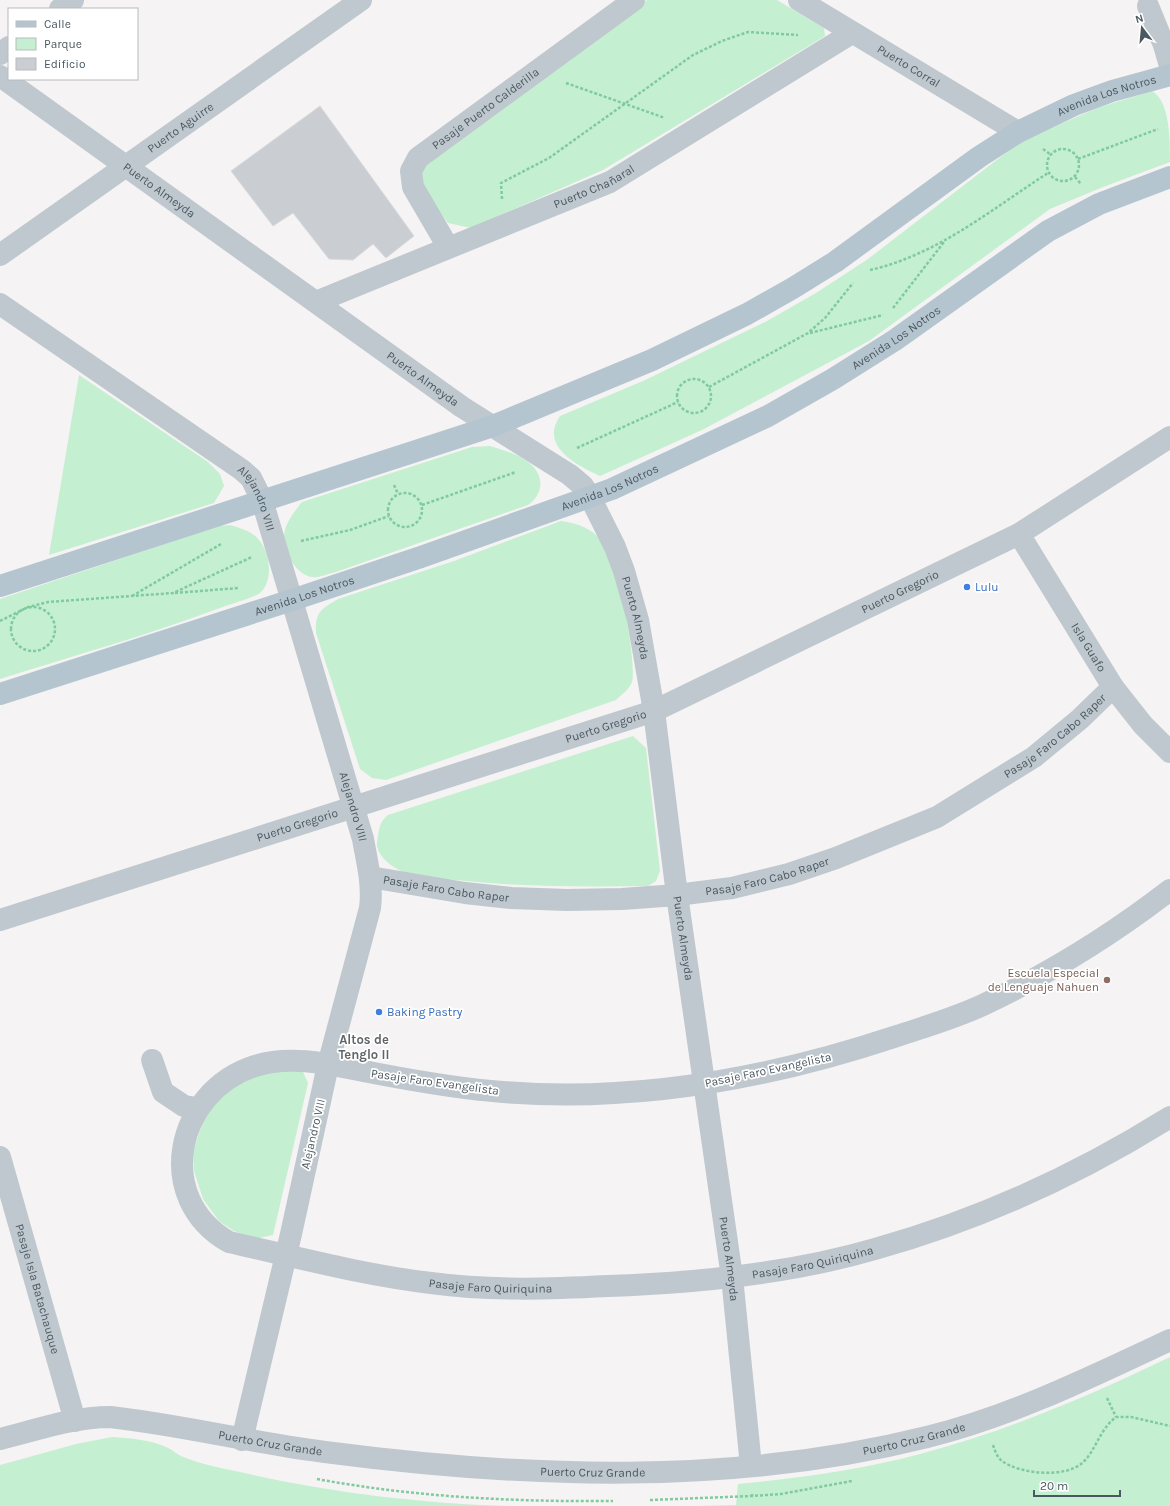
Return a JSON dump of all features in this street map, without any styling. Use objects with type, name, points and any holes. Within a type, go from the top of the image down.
[{"type":"main road","name":"Avenida Los Notros","points":[[0,586],[493,426],[652,360],[747,314],[780,296],[835,262],[979,157],[1018,132],[1074,105],[1170,75]]},
{"type":"main road","name":"Avenida Los Notros","points":[[0,694],[292,600],[590,497],[768,416],[833,379],[895,340],[1048,230],[1099,204],[1170,177]]},
{"type":"street","points":[[61,8],[73,0]]},
{"type":"street","name":"Puerto Aguirre","points":[[0,255],[361,0]]},
{"type":"street","name":"Pasaje Puerto Calderilla","points":[[448,247],[413,187],[411,170],[418,158],[634,0]]},
{"type":"street","name":"Puerto Corral","points":[[800,0],[1018,132]]},
{"type":"street","points":[[1143,3],[1170,18]]},
{"type":"street","points":[[1143,3],[1164,45],[1170,66]]},
{"type":"street","name":"Puerto Chañaral","points":[[316,302],[610,182],[852,32]]},
{"type":"street","points":[[0,54],[8,48]]},
{"type":"street","name":"Puerto Almeyda","points":[[0,76],[462,407],[570,476],[582,486],[590,497],[615,547],[632,594],[654,711],[677,895],[732,1277],[751,1466]]},
{"type":"street","name":"Alejandro VIII","points":[[0,304],[242,470],[251,478],[262,500],[292,600],[354,808],[370,877],[372,892],[370,908],[328,1065],[286,1255],[242,1440]]},
{"type":"street","name":"Puerto Gregorio","points":[[0,920],[654,711],[1019,534],[1170,437]]},
{"type":"street","name":"Isla Guafo","points":[[1019,534],[1113,687],[1143,725],[1170,752]]},
{"type":"street","name":"Pasaje Faro Cabo Raper","points":[[370,877],[457,892],[511,898],[622,899],[677,895],[732,888],[789,874],[836,858],[937,817],[1034,757],[1080,719],[1113,687]]},
{"type":"street","name":"Pasaje Faro Evangelista","points":[[197,1108],[223,1082],[239,1072],[258,1065],[282,1060],[328,1065],[447,1086],[505,1092],[605,1094],[704,1084],[825,1058],[931,1025],[985,1004],[1042,975],[1097,942],[1170,890]]},
{"type":"street","points":[[152,1060],[163,1092],[184,1106],[197,1108]]},
{"type":"street","name":"Pasaje Faro Quiriquina","points":[[197,1108],[185,1140],[182,1155],[182,1172],[193,1205],[202,1220],[216,1234],[229,1242],[360,1271],[432,1283],[508,1289],[654,1284],[732,1277],[802,1266],[873,1250],[941,1229],[1009,1202],[1074,1171],[1141,1135],[1170,1117]]},
{"type":"street","name":"Pasaje Isla Batachauque","points":[[0,1157],[75,1421]]},
{"type":"street","name":"Puerto Cruz Grande","points":[[0,1439],[93,1417],[110,1417],[242,1440],[323,1452],[478,1468],[547,1471],[675,1472],[751,1466],[807,1460],[927,1437],[983,1420],[1063,1390],[1170,1340]]},
{"type":"path","points":[[503,226],[501,183],[549,158],[693,55],[748,32],[806,35]]},
{"type":"path","points":[[536,72],[696,129]]},
{"type":"path","points":[[1078,159],[1158,129]]},
{"type":"path","points":[[1056,150],[1069,150],[1078,159],[1078,172],[1075,177],[1068,181],[1061,182],[1054,180],[1048,173],[1047,161],[1056,150]]},
{"type":"path","points":[[864,272],[882,267],[944,241],[1048,173]]},
{"type":"path","points":[[808,333],[881,316],[889,312],[944,241]]},
{"type":"path","points":[[709,387],[808,333],[825,318],[854,281]]},
{"type":"path","points":[[692,378],[699,379],[705,382],[709,387],[712,396],[706,409],[696,413],[681,407],[677,396],[681,385],[685,380],[692,378]]},
{"type":"path","points":[[406,493],[413,495],[419,499],[422,505],[420,518],[412,526],[398,526],[392,522],[389,516],[389,503],[398,494],[406,493]]},
{"type":"path","points":[[173,593],[276,547],[350,530],[389,516]]},
{"type":"path","points":[[131,596],[224,542]]},
{"type":"path","points":[[0,621],[28,607],[38,607],[48,612],[54,621],[55,632],[51,642],[43,648],[33,651],[23,648],[15,642],[11,631],[12,621],[18,612],[28,607],[48,602],[240,588]]},
{"type":"path","points":[[983,1420],[996,1453],[1001,1460],[1011,1466],[1025,1470],[1057,1473],[1070,1470],[1081,1464],[1092,1450],[1104,1428],[1116,1417],[1132,1417],[1170,1426]]},
{"type":"green space","points":[[647,0],[777,0],[824,28],[825,36],[603,170],[471,228],[448,223],[421,188],[421,171],[429,159]]},
{"type":"green space","points":[[1152,91],[1158,96],[1166,112],[1170,143],[1170,162],[1050,209],[869,341],[702,430],[600,476],[572,461],[557,446],[554,437],[555,427],[560,416],[643,381],[767,321],[816,293],[868,259],[1020,142],[1097,108]]},
{"type":"green space","points":[[79,375],[208,462],[220,474],[224,486],[214,503],[49,555]]},
{"type":"green space","points":[[490,446],[521,458],[536,470],[539,476],[540,488],[534,500],[528,505],[333,573],[312,577],[301,572],[292,562],[286,549],[284,532],[290,518],[302,502],[472,447]]},
{"type":"green space","points":[[561,521],[580,526],[597,536],[611,556],[615,566],[627,619],[632,657],[632,682],[625,692],[616,700],[386,780],[372,778],[360,769],[316,633],[317,620],[320,612],[338,599],[454,561]]},
{"type":"green space","points":[[230,525],[253,534],[263,545],[268,559],[269,574],[264,588],[260,593],[190,619],[109,646],[0,679],[0,599],[218,526]]},
{"type":"green space","points":[[633,736],[646,748],[660,871],[656,881],[648,886],[528,885],[427,878],[400,871],[383,858],[377,848],[381,823],[388,815]]},
{"type":"green space","points":[[270,1070],[303,1072],[308,1083],[273,1235],[255,1239],[234,1231],[219,1221],[203,1199],[194,1171],[193,1153],[205,1114],[229,1089]]},
{"type":"green space","points":[[1170,1357],[1170,1506],[696,1506],[736,1505],[738,1484],[807,1476],[875,1465],[920,1454],[984,1435],[1078,1399]]},
{"type":"green space","points":[[112,1437],[148,1441],[162,1445],[181,1456],[203,1464],[339,1491],[406,1499],[507,1506],[0,1506],[0,1465],[76,1444]]},
{"type":"building","points":[[320,106],[414,236],[386,258],[373,244],[353,260],[329,259],[293,213],[273,226],[231,171]]},
{"type":"place","name":"Lulu","points":[[967,587]]},
{"type":"place","name":"Escuela Especial de Lenguaje Nahuen","points":[[1107,980]]},
{"type":"place","name":"Baking Pastry","points":[[379,1012]]},
{"type":"district","name":"Altos de Tenglo II","points":[[364,1046]]}]
